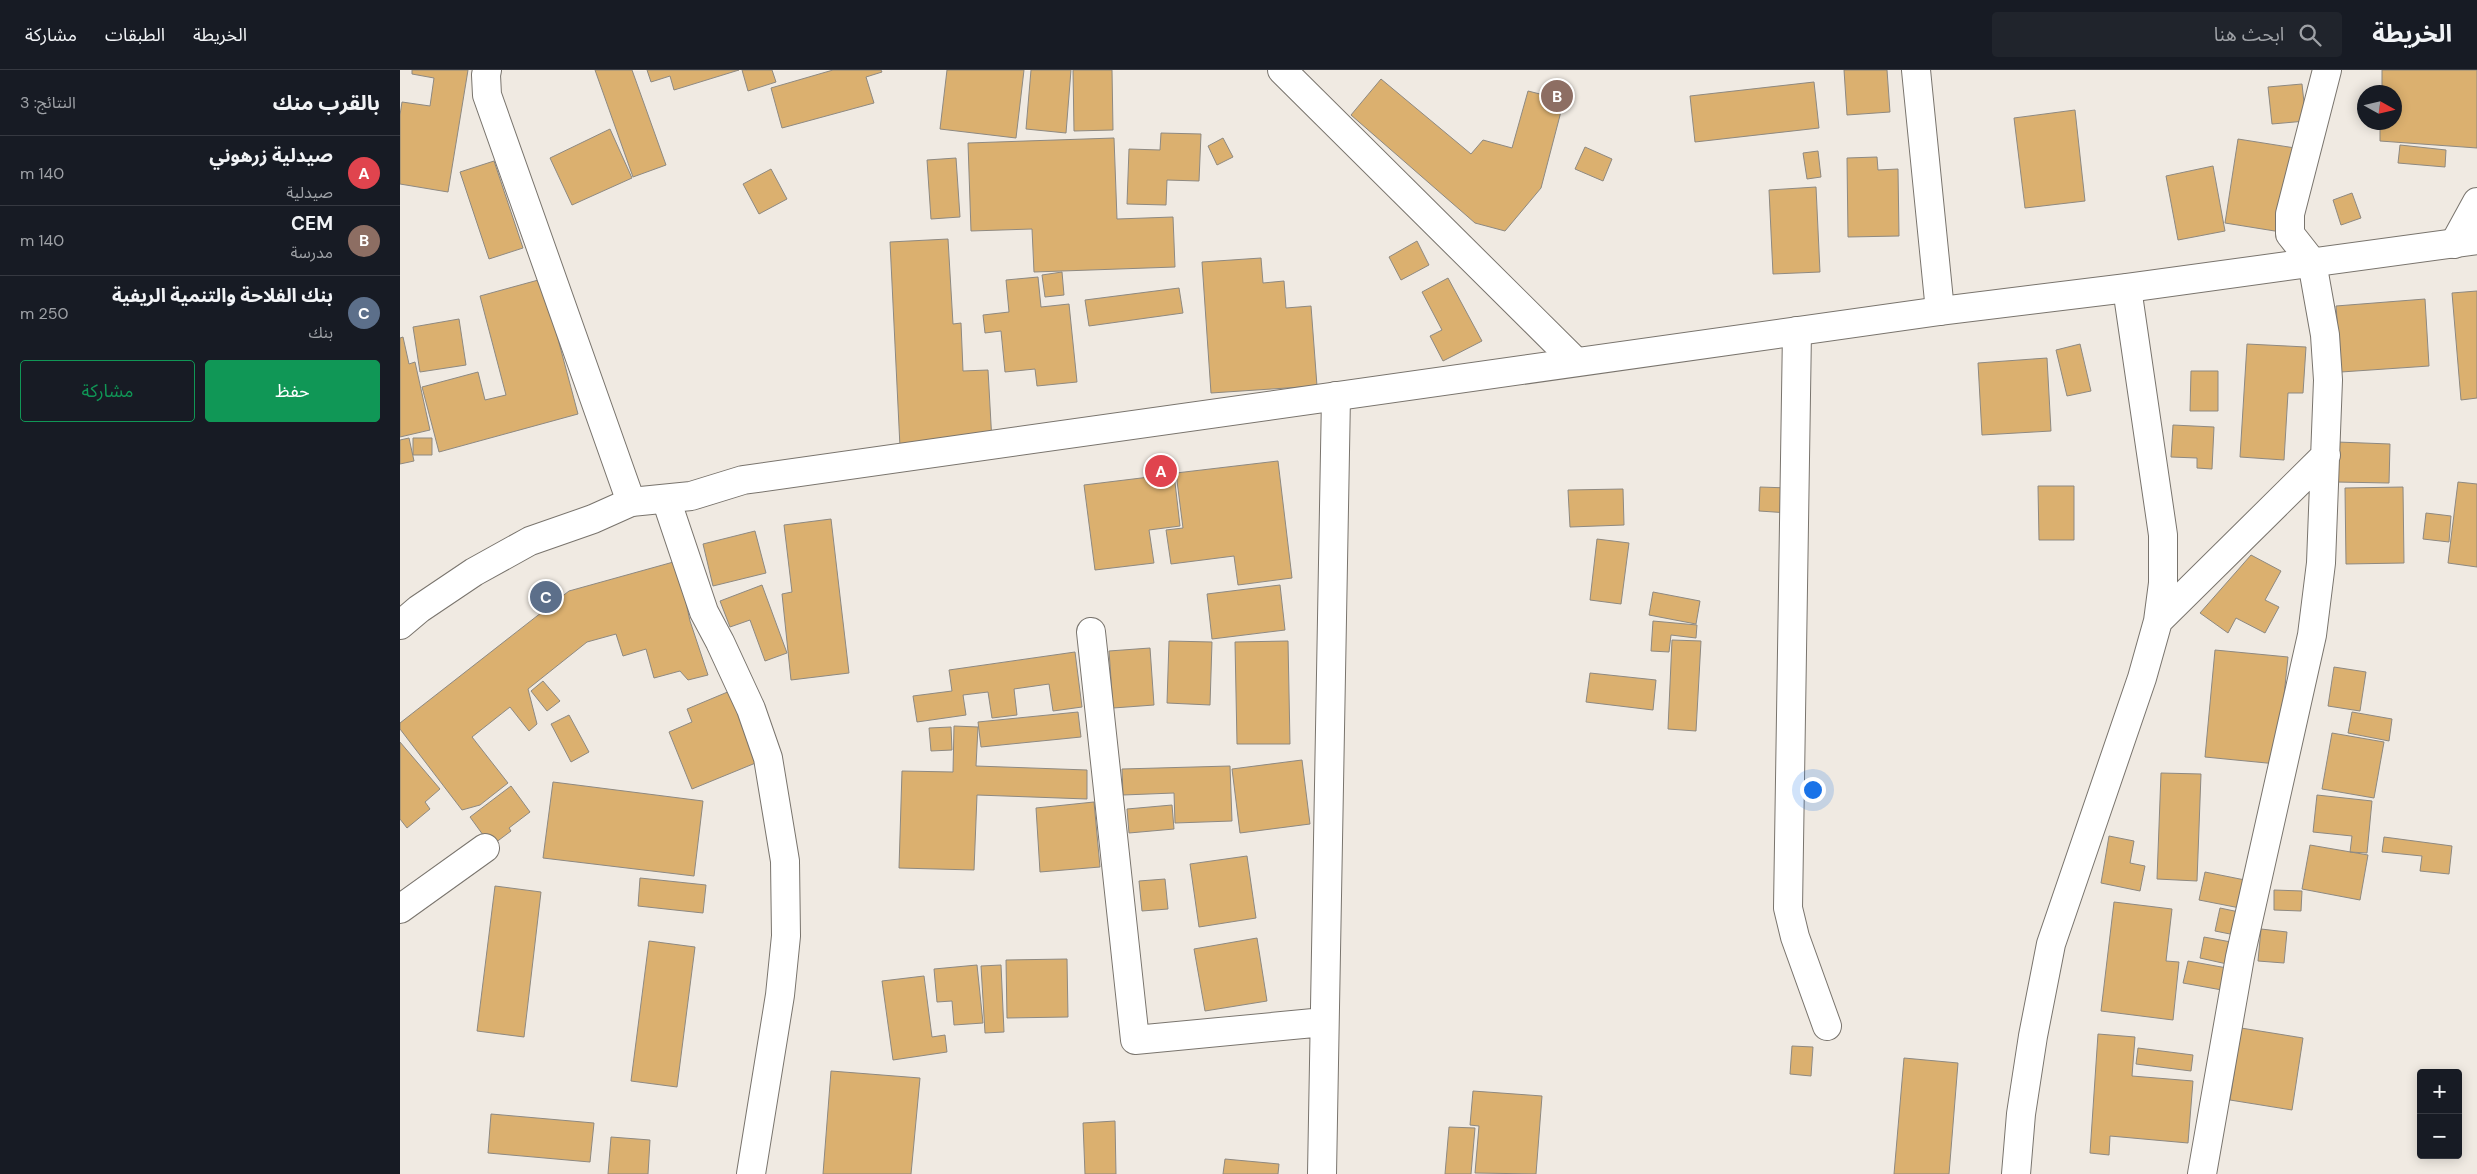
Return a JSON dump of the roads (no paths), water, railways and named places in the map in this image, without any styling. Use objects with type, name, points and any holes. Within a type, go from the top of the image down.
[{"type":"street","points":[[487,70],[487,96],[631,502]]},
{"type":"street","points":[[1282,70],[1576,362]]},
{"type":"street","points":[[1916,70],[1940,311]]},
{"type":"street","points":[[2202,1174],[2240,958],[2312,635],[2321,563],[2328,380],[2325,335],[2312,262],[2290,234],[2290,214],[2327,70]]},
{"type":"street","points":[[400,625],[419,609],[474,572],[530,541],[593,519],[631,502],[691,496],[742,480],[1940,311],[2127,288],[2466,242],[2477,202]]},
{"type":"street","points":[[2016,1174],[2020,1114],[2051,944],[2142,678],[2158,621],[2163,583],[2163,535],[2127,288]]},
{"type":"street","points":[[1797,331],[1788,908],[1795,937],[1827,1026]]},
{"type":"street","points":[[1322,1174],[1336,396]]},
{"type":"street","points":[[2158,621],[2326,455]]},
{"type":"street","points":[[666,499],[704,612],[751,709],[768,758],[785,861],[786,936],[780,995],[751,1174]]},
{"type":"street","points":[[1091,632],[1135,1040],[1324,1022]]},
{"type":"street","points":[[400,909],[484,848]]},
{"type":"place","name":"CEM","points":[[1557,96]]},
{"type":"place","name":"صيدلية زرهوني","points":[[1161,471]]},
{"type":"place","name":"بنك الفلاحة والتنمية الريفية","points":[[546,597]]}]
